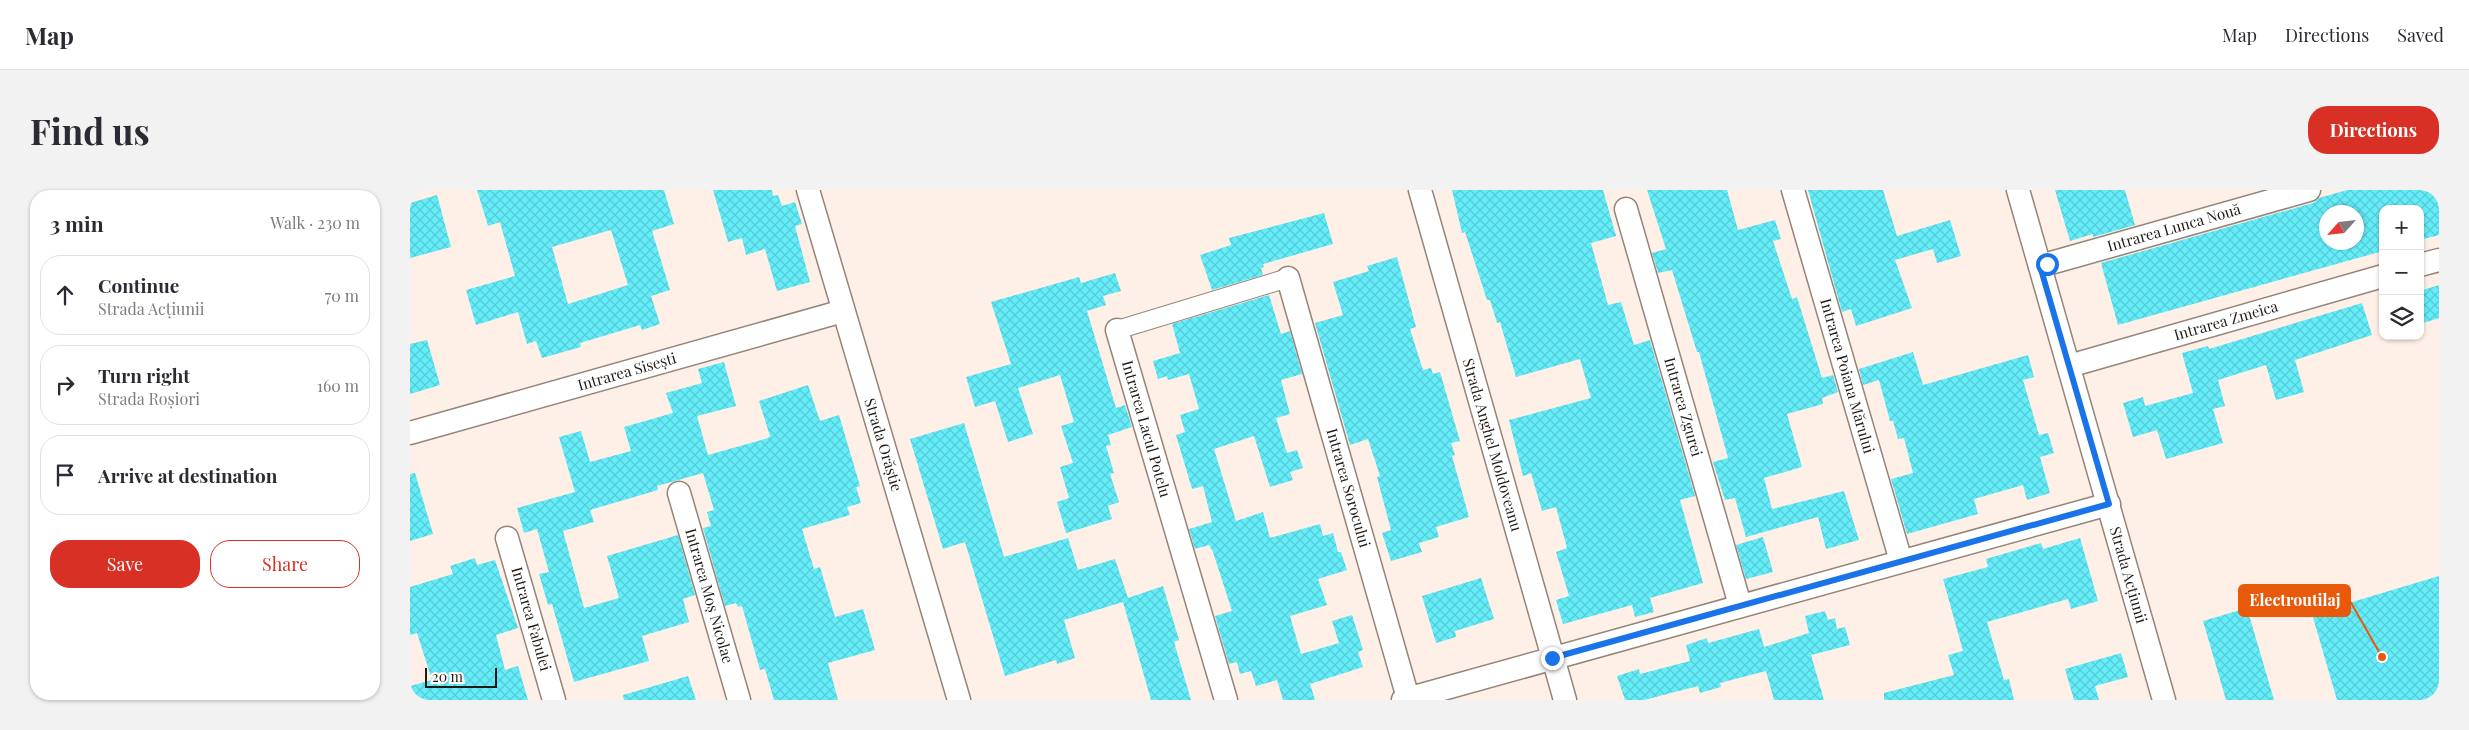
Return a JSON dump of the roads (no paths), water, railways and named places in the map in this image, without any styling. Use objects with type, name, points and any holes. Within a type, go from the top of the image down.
[{"type":"street","name":"Strada Orăștie","points":[[808,190],[959,700]]},
{"type":"street","name":"Strada Anghel Moldoveanu","points":[[1420,190],[1565,700]]},
{"type":"street","name":"Intrarea Poiana Mărului","points":[[1793,190],[1901,561]]},
{"type":"street","name":"Strada Acțiunii","points":[[2018,190],[2164,700]]},
{"type":"street","name":"Intrarea Lunca Nouă","points":[[2040,266],[2309,190]]},
{"type":"street","name":"Intrarea Zgurei","points":[[1626,209],[1740,605]]},
{"type":"street","points":[[2424,265],[2439,260]]},
{"type":"street","name":"Intrarea Zmeica","points":[[2069,366],[2379,277]]},
{"type":"street","name":"Intrarea Lacul Potelu","points":[[1226,700],[1117,330],[1288,278]]},
{"type":"street","name":"Intrarea Sorocului","points":[[1288,278],[1405,699]]},
{"type":"street","name":"Intrarea Sisești","points":[[410,433],[843,311]]},
{"type":"street","name":"Intrarea Moș Nicolae","points":[[679,493],[739,700]]},
{"type":"street","points":[[1405,699],[2109,504]]},
{"type":"street","name":"Intrarea Fabulei","points":[[507,538],[554,700]]},
{"type":"place","name":"Electroutilaj","points":[[2382,657]]}]
